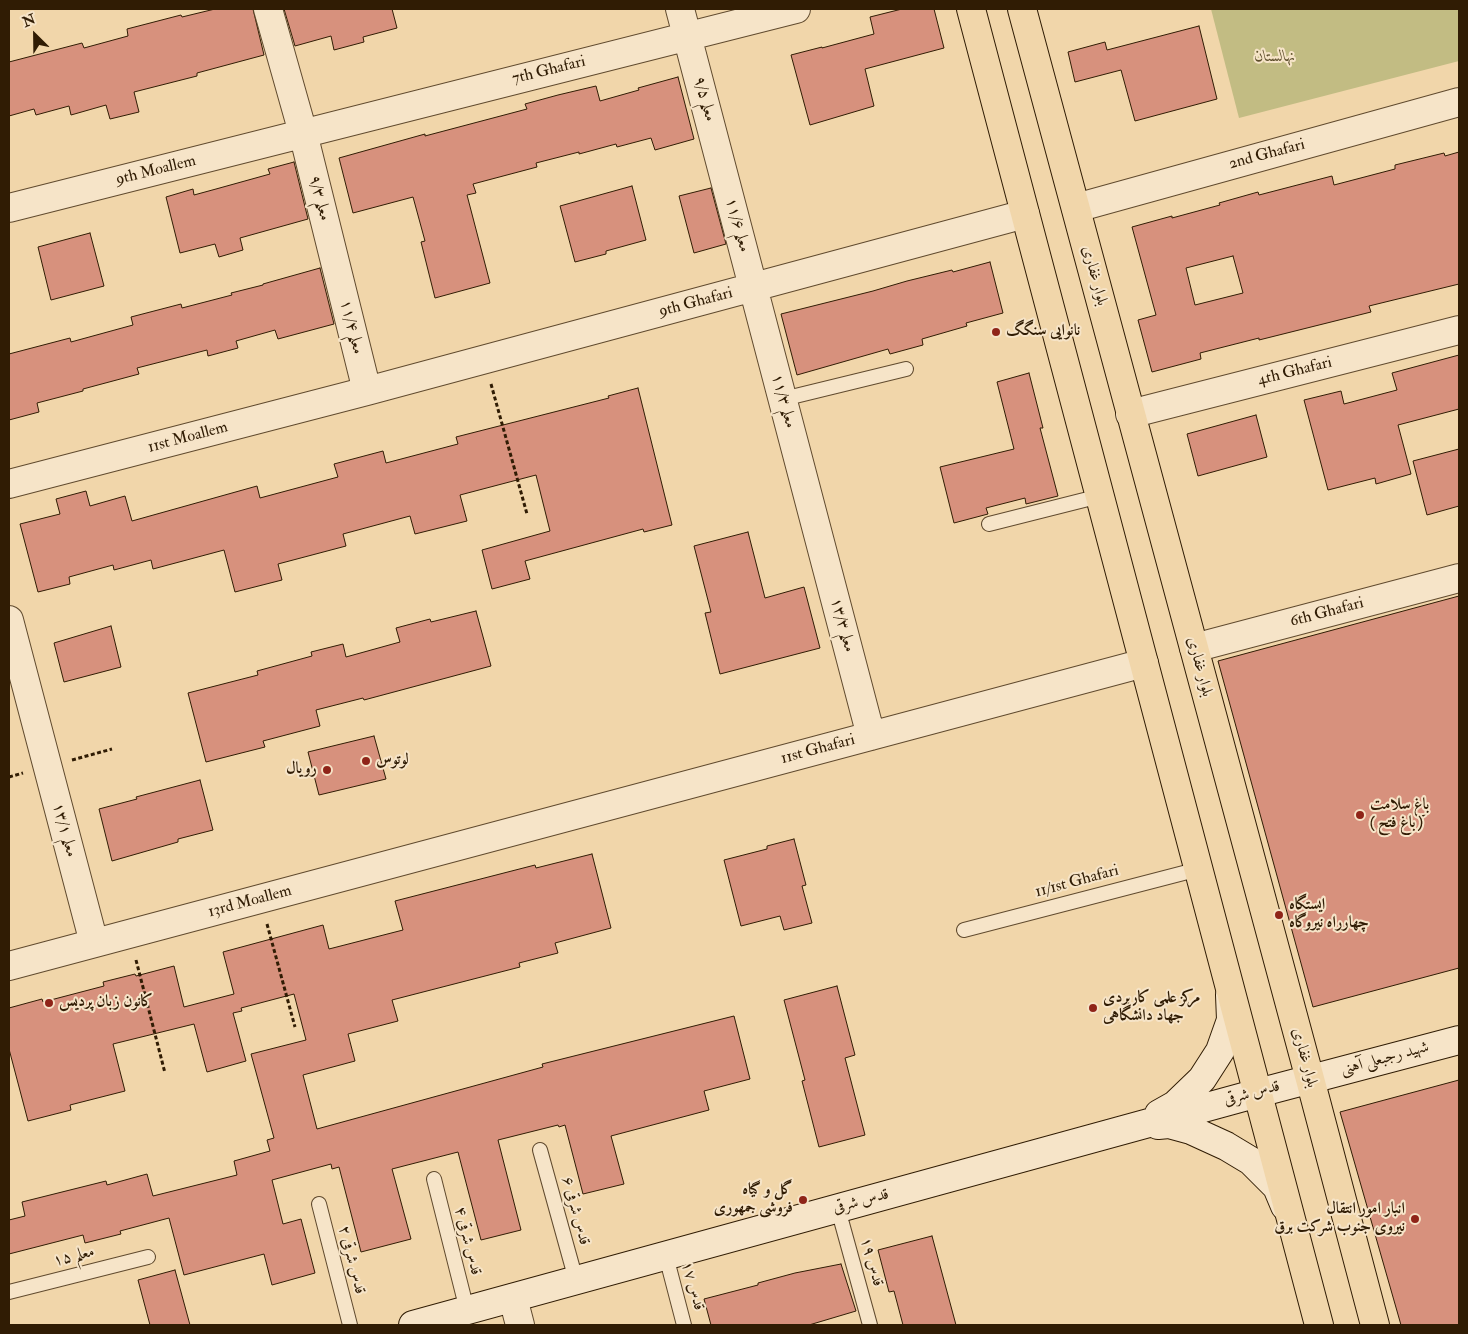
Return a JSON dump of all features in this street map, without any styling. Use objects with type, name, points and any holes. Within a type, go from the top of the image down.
[{"type":"main road","points":[[971,9],[1320,1325]]},
{"type":"main road","name":"بلوار غفاری","points":[[1022,9],[1375,1325]]},
{"type":"street","name":"معلم ۹/۳","points":[[268,9],[335,262]]},
{"type":"street","name":"معلم ۹/۵","points":[[680,9],[721,163]]},
{"type":"street","name":"7th Ghafari","points":[[302,133],[796,9]]},
{"type":"street","name":"2nd Ghafari","points":[[1076,208],[1459,102]]},
{"type":"street","name":"9th Moallem","points":[[9,208],[302,133]]},
{"type":"street","name":"معلم ۱۱/۶","points":[[721,163],[753,287]]},
{"type":"street","name":"9th Ghafari","points":[[367,391],[1025,214]]},
{"type":"street","name":"معلم ۱۱/۴","points":[[335,262],[367,391]]},
{"type":"street","name":"معلم ۱۱/۳","points":[[753,287],[813,514]]},
{"type":"street","name":"4th Ghafari","points":[[1130,414],[1459,330]]},
{"type":"street","name":"11st Moallem","points":[[9,484],[367,391]]},
{"type":"street","name":"معلم ۱۳/۳","points":[[813,514],[871,736]]},
{"type":"street","name":"6th Ghafari","points":[[1194,648],[1459,578]]},
{"type":"street","name":"معلم ۱۳/۱","points":[[9,620],[94,943]]},
{"type":"street","name":"11st Ghafari","points":[[492,837],[1144,663]]},
{"type":"street","name":"13rd Moallem","points":[[9,966],[492,837]]},
{"type":"street","points":[[1134,1127],[1176,1104],[1202,1079],[1216,1058],[1231,1020],[1229,984]]},
{"type":"street","name":"شهید رجبعلی آهنی","points":[[1310,1079],[1459,1040]]},
{"type":"street","name":"قدس شرقی","points":[[413,1325],[1310,1079]]},
{"type":"street","points":[[1134,1127],[1169,1124],[1191,1130],[1226,1146],[1251,1161],[1277,1187],[1293,1225]]},
{"type":"street","points":[[513,1298],[520,1325]]},
{"type":"lane","points":[[783,399],[906,369]]},
{"type":"lane","points":[[989,524],[1100,496]]},
{"type":"lane","name":"11/1st Ghafari","points":[[964,930],[1198,868]]},
{"type":"lane","name":"قدس شرقی ۶","points":[[540,1150],[576,1280]]},
{"type":"lane","name":"قدس شرقی ۴","points":[[434,1179],[467,1310]]},
{"type":"lane","name":"قدس شرقی ۲","points":[[319,1204],[350,1325]]},
{"type":"lane","name":"قدس ۱۹","points":[[838,1209],[870,1325]]},
{"type":"lane","name":"قدس ۱۷","points":[[666,1256],[684,1325]]},
{"type":"lane","name":"معلم ۱۵","points":[[9,1292],[148,1257]]},
{"type":"path","points":[[484,360],[527,514]]},
{"type":"path","points":[[261,899],[294,1028]]},
{"type":"path","points":[[129,934],[165,1073]]},
{"type":"green space","name":"نهالستان","points":[[1211,9],[1459,9],[1459,61],[1239,118]]},
{"type":"building","points":[[215,9],[253,9],[264,55],[197,73],[197,76],[134,92],[139,112],[110,119],[106,105],[71,115],[69,106],[36,115],[34,109],[9,116],[9,62],[82,43],[84,48],[128,36],[127,29],[181,15],[182,17]]},
{"type":"building","points":[[284,9],[392,9],[397,28],[363,37],[364,42],[334,50],[331,36],[295,46]]},
{"type":"building","points":[[902,9],[934,9],[944,48],[865,69],[874,106],[810,125],[791,55],[874,34],[870,17]]},
{"type":"building","points":[[1199,26],[1217,99],[1135,121],[1121,70],[1075,82],[1068,52],[1105,42],[1107,50]]},
{"type":"building","points":[[678,77],[694,139],[655,150],[651,138],[617,147],[616,144],[536,163],[537,167],[473,184],[476,193],[467,195],[490,283],[435,298],[421,242],[425,241],[413,197],[353,213],[339,158],[425,134],[425,136],[527,109],[525,104],[558,95],[596,86],[600,101]]},
{"type":"building","points":[[1459,152],[1459,284],[1369,306],[1371,312],[1200,353],[1201,359],[1152,372],[1138,320],[1156,315],[1132,227],[1220,205],[1219,203],[1258,192],[1259,195],[1332,176],[1334,185],[1395,169],[1395,165],[1444,153],[1445,156]],"holes":[[[1233,256],[1243,293],[1195,305],[1186,268]]]},
{"type":"building","points":[[294,162],[308,219],[240,238],[243,250],[219,257],[215,244],[180,253],[166,197],[193,189],[194,195],[216,189],[270,174],[268,169]]},
{"type":"building","points":[[632,186],[646,240],[606,251],[606,254],[575,262],[560,206]]},
{"type":"building","points":[[711,188],[726,244],[694,253],[679,196]]},
{"type":"building","points":[[90,233],[104,286],[51,300],[38,247]]},
{"type":"building","points":[[990,262],[1003,313],[966,323],[967,326],[922,339],[923,345],[890,354],[888,349],[797,375],[781,314],[907,281]]},
{"type":"building","points":[[320,268],[334,324],[278,339],[275,330],[236,341],[238,348],[208,356],[207,350],[137,368],[139,374],[37,403],[39,412],[9,420],[9,354],[70,338],[71,342],[133,325],[131,317],[181,304],[182,308]]},
{"type":"building","points":[[1459,355],[1459,409],[1398,425],[1411,474],[1376,484],[1375,478],[1328,490],[1304,400],[1341,391],[1344,404],[1397,390],[1392,373]]},
{"type":"building","points":[[1029,373],[1043,428],[1040,428],[1058,496],[1026,504],[1025,498],[986,508],[988,514],[954,523],[940,467],[1014,449],[997,382]]},
{"type":"building","points":[[638,388],[672,525],[644,532],[643,529],[525,561],[530,579],[492,589],[482,550],[550,531],[536,475],[460,495],[467,521],[415,534],[410,516],[343,534],[346,546],[278,564],[282,580],[235,592],[224,550],[153,569],[151,560],[114,570],[113,565],[69,577],[70,584],[38,592],[20,524],[60,514],[56,499],[86,491],[90,506],[125,496],[132,521],[257,486],[260,498],[338,477],[334,464],[383,451],[386,463],[458,444],[456,437],[609,398],[608,396]]},
{"type":"building","points":[[1256,415],[1267,457],[1198,476],[1187,434]]},
{"type":"building","points":[[1459,449],[1459,506],[1427,515],[1413,461]]},
{"type":"building","points":[[748,532],[765,598],[804,587],[820,648],[720,674],[705,613],[711,612],[694,546]]},
{"type":"building","name":"باغ سلامت ( باغ فتح )","points":[[1459,596],[1459,968],[1313,1007],[1218,661]]},
{"type":"building","points":[[476,611],[491,666],[364,700],[363,698],[316,710],[320,726],[263,741],[265,747],[206,762],[188,693],[258,675],[257,671],[312,656],[311,652],[343,644],[346,657],[400,642],[396,628],[430,619],[431,622]]},
{"type":"building","points":[[111,626],[121,667],[64,682],[54,643]]},
{"type":"building","points":[[374,736],[386,779],[319,795],[308,752]]},
{"type":"building","points":[[200,780],[213,830],[178,839],[178,842],[112,861],[99,809]]},
{"type":"building","points":[[794,839],[806,885],[802,886],[812,923],[784,930],[780,916],[741,926],[724,860],[767,849],[767,846]]},
{"type":"building","points":[[592,854],[611,928],[555,943],[558,953],[519,963],[520,967],[392,1000],[398,1021],[348,1034],[355,1061],[303,1075],[317,1129],[543,1067],[542,1064],[734,1016],[750,1079],[704,1091],[709,1110],[611,1136],[624,1184],[583,1194],[565,1125],[559,1127],[558,1125],[498,1140],[521,1230],[481,1240],[458,1152],[392,1169],[411,1239],[361,1252],[339,1167],[332,1169],[331,1164],[272,1180],[283,1224],[301,1219],[315,1273],[272,1285],[264,1254],[184,1275],[169,1218],[120,1231],[121,1234],[85,1243],[83,1235],[9,1254],[9,1220],[25,1216],[22,1202],[106,1181],[107,1185],[147,1174],[153,1196],[237,1175],[234,1161],[270,1151],[267,1140],[274,1138],[251,1054],[306,1040],[294,994],[241,1008],[242,1011],[233,1013],[246,1061],[207,1072],[194,1024],[113,1044],[125,1091],[70,1105],[71,1110],[28,1121],[9,1049],[9,1008],[42,999],[43,1002],[104,986],[103,982],[174,966],[184,1007],[234,994],[223,952],[323,925],[329,949],[403,930],[395,901],[535,865],[536,868]]},
{"type":"building","points":[[837,986],[855,1055],[845,1058],[865,1135],[819,1147],[802,1081],[805,1080],[784,1000]]},
{"type":"building","name":"انبار امور انتقال نیروی جنوب شرکت برق","points":[[1459,1080],[1459,1325],[1401,1325],[1340,1112]]},
{"type":"building","points":[[932,1236],[956,1325],[903,1325],[894,1291],[889,1292],[878,1250]]},
{"type":"building","points":[[841,1264],[856,1311],[809,1325],[711,1325],[704,1299],[795,1273]]},
{"type":"building","points":[[175,1270],[190,1325],[150,1325],[138,1280]]},
{"type":"place","name":"نانوایی سنگگ","points":[[996,332]]},
{"type":"place","name":"لوتوس","points":[[366,761]]},
{"type":"place","name":"رویال","points":[[327,770]]},
{"type":"place","name":"باغ سلامت ( باغ فتح )","points":[[1360,815]]},
{"type":"place","name":"ایستگاه چهارراه نیروگاه","points":[[1279,915]]},
{"type":"place","name":"کانون زبان پردیس","points":[[49,1003]]},
{"type":"place","name":"مرکز علمی کاربردی جهاد دانشگاهی","points":[[1093,1008]]},
{"type":"place","name":"گل و گیاه فروشی جمهوری","points":[[803,1200]]},
{"type":"place","name":"انبار امور انتقال نیروی جنوب شرکت برق","points":[[1415,1219]]}]
